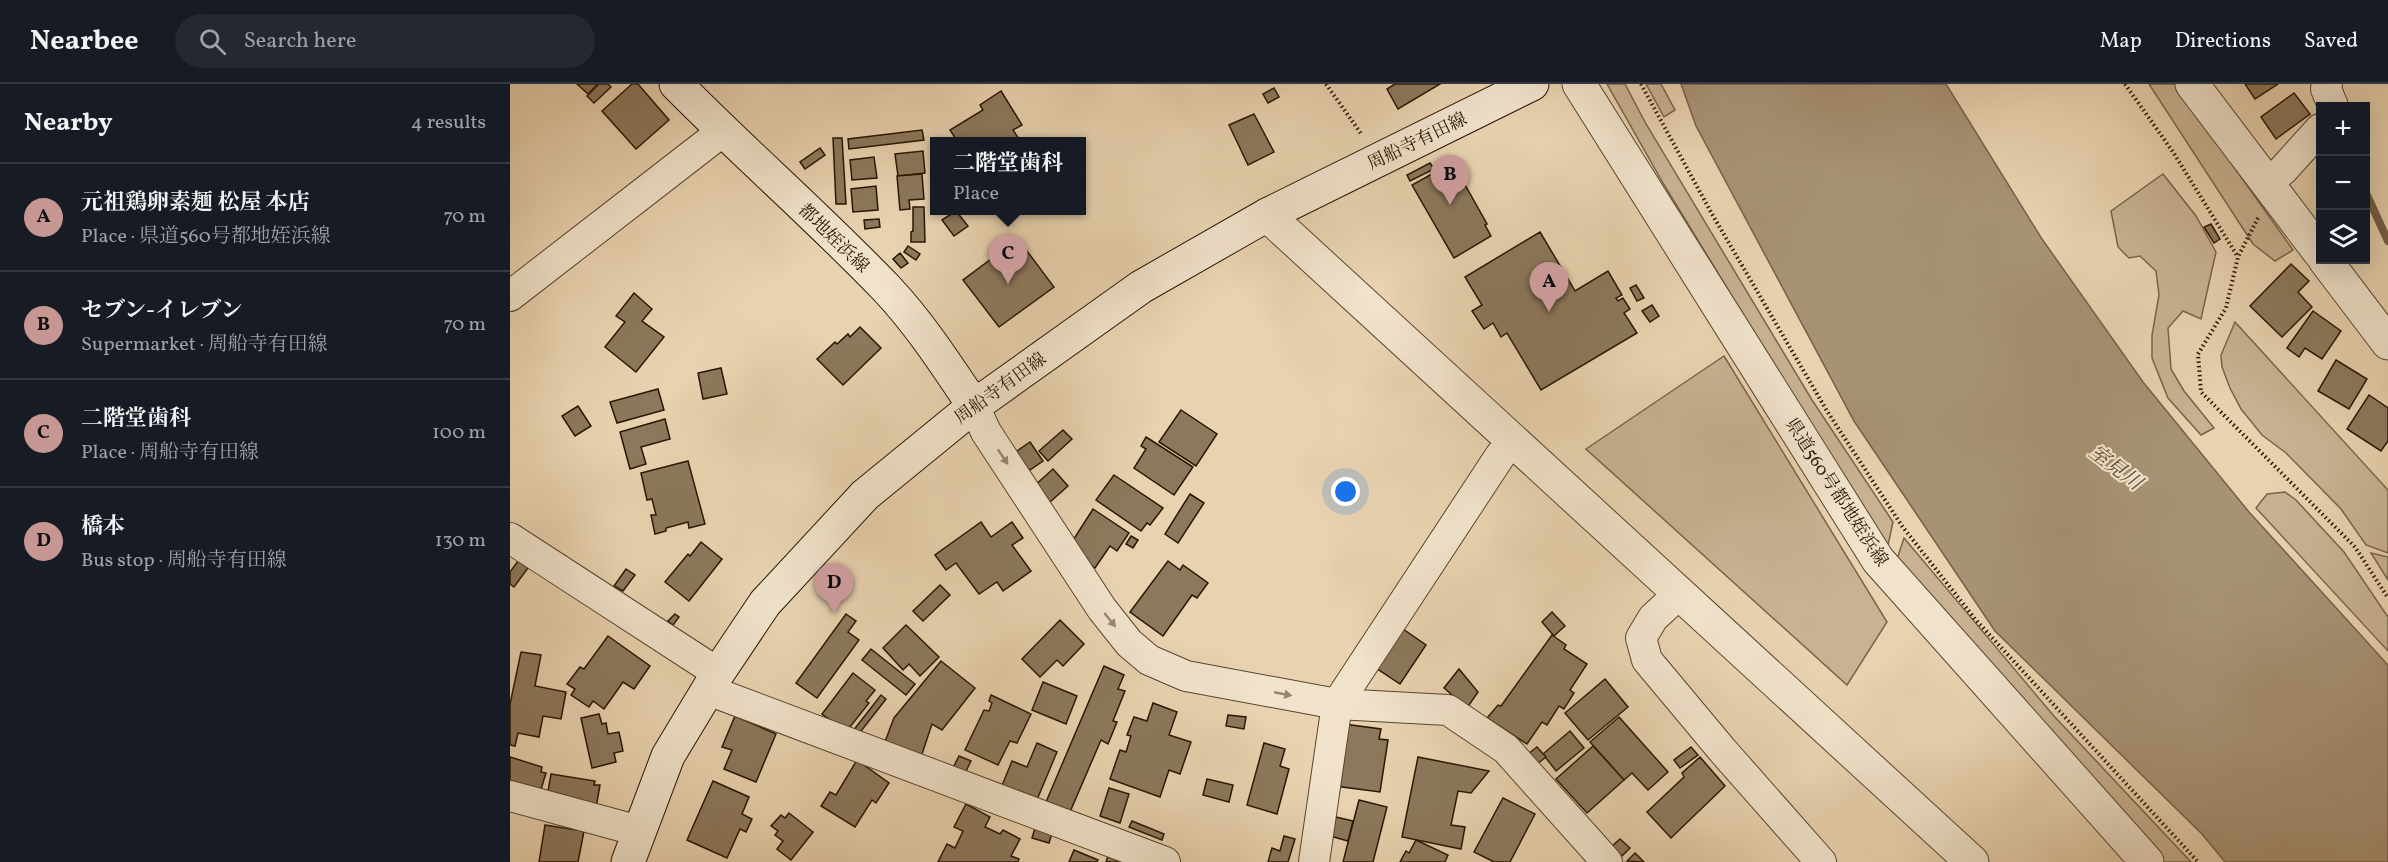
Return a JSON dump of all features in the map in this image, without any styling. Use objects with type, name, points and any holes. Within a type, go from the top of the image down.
[{"type":"street","name":"都地姪浜線","points":[[676,84],[888,290],[936,350],[974,406]]},
{"type":"street","name":"周船寺有田線","points":[[628,862],[668,756],[713,681],[765,603],[865,495],[974,406],[1141,287],[1267,215],[1532,84]]},
{"type":"street","name":"県道560号都地姪浜線","points":[[1579,84],[1878,560],[2147,862]]},
{"type":"street","points":[[2192,84],[2316,248]]},
{"type":"street","points":[[2327,84],[2326,88],[2331,102]]},
{"type":"street","points":[[510,296],[723,131]]},
{"type":"street","points":[[2272,188],[2283,170],[2316,133]]},
{"type":"street","points":[[1267,215],[1972,862]]},
{"type":"street","points":[[2328,264],[2388,343]]},
{"type":"street","points":[[974,406],[986,432],[1102,609],[1129,643],[1149,660],[1186,675],[1337,704],[1448,710],[1506,748],[1607,862]]},
{"type":"street","points":[[1314,862],[1337,704],[1500,456],[1513,441]]},
{"type":"street","points":[[510,538],[713,681],[1166,862]]},
{"type":"street","points":[[1680,593],[1653,618],[1641,638],[1647,660],[1723,751],[1821,862]]},
{"type":"street","points":[[510,796],[639,831]]},
{"type":"path","points":[[1326,84],[1380,160]]},
{"type":"path","points":[[1641,84],[1712,214],[1821,401],[1902,526],[1975,619],[2198,862]]},
{"type":"path","points":[[2125,84],[2173,152],[2238,257]]},
{"type":"path","points":[[2272,188],[2238,257],[2226,308],[2198,354],[2201,392],[2355,547],[2388,598]]},
{"type":"shaded area","points":[[1607,84],[1625,84],[1646,124],[1812,400],[1893,522],[1887,550],[1663,183]]},
{"type":"shaded area","points":[[1646,84],[1661,84],[1675,110],[1664,117]]},
{"type":"shaded area","points":[[2149,84],[2175,84],[2293,250],[2275,261],[2253,244]]},
{"type":"shaded area","points":[[2163,174],[2196,216],[2216,252],[2201,319],[2183,311],[2168,328],[2171,369],[2184,391],[2214,428],[2201,435],[2168,398],[2152,358],[2152,335],[2159,295],[2156,271],[2140,256],[2129,258],[2118,247],[2111,211]]},
{"type":"shaded area","points":[[2235,322],[2388,490],[2388,553],[2366,545],[2341,509],[2286,453],[2262,435],[2241,409],[2222,367],[2221,355]]},
{"type":"shaded area","points":[[1724,356],[1887,622],[1847,685],[1586,449]]},
{"type":"shaded area","points":[[2285,492],[2296,500],[2344,552],[2388,617],[2388,651],[2256,508],[2267,494]]},
{"type":"shaded area","points":[[1904,538],[2053,715],[2191,862],[2161,862],[1896,562]]},
{"type":"shaded area","points":[[2371,553],[2388,557],[2388,580]]},
{"type":"water","name":"室見川","points":[[1681,84],[1946,84],[2042,239],[2143,382],[2249,512],[2388,665],[2388,862],[2225,862],[2202,834],[1995,631],[1854,421],[1696,126]]},
{"type":"building","points":[[577,84],[598,84],[588,94]]},
{"type":"building","points":[[599,84],[608,84],[611,87],[594,103],[587,96]]},
{"type":"building","points":[[632,84],[638,84],[669,120],[636,149],[602,111]]},
{"type":"building","points":[[1395,84],[1440,84],[1398,109],[1387,89]]},
{"type":"building","points":[[2245,84],[2278,84],[2255,99]]},
{"type":"building","points":[[1274,88],[1279,97],[1268,103],[1263,94]]},
{"type":"building","points":[[1001,91],[1022,125],[1013,130],[1018,137],[955,137],[950,130],[983,110],[980,105]]},
{"type":"building","points":[[2294,93],[2310,114],[2276,139],[2261,117]]},
{"type":"building","points":[[1254,114],[1274,152],[1248,165],[1229,125]]},
{"type":"building","points":[[922,130],[924,140],[849,149],[848,139]]},
{"type":"building","points":[[833,138],[842,138],[846,204],[836,204]]},
{"type":"building","points":[[820,148],[825,155],[805,169],[800,162]]},
{"type":"building","points":[[923,151],[925,173],[898,176],[895,154]]},
{"type":"building","points":[[874,157],[877,178],[852,180],[850,160]]},
{"type":"building","points":[[1450,158],[1487,224],[1485,225],[1491,236],[1454,258],[1412,185],[1441,169],[1438,165]]},
{"type":"building","points":[[1430,163],[1434,169],[1410,181],[1407,175]]},
{"type":"building","points":[[922,174],[924,199],[909,200],[910,209],[900,210],[897,176]]},
{"type":"building","points":[[876,186],[878,210],[853,212],[851,189]]},
{"type":"building","points":[[913,207],[924,207],[925,242],[911,242]]},
{"type":"building","points":[[950,215],[959,215],[968,226],[954,236],[942,220]]},
{"type":"building","points":[[879,219],[880,227],[865,229],[864,220]]},
{"type":"building","points":[[2211,224],[2220,239],[2214,243],[2204,227]]},
{"type":"building","points":[[1540,232],[1575,291],[1608,271],[1622,295],[1616,298],[1618,301],[1623,298],[1630,309],[1624,313],[1637,333],[1541,390],[1507,333],[1501,337],[1493,323],[1484,329],[1472,311],[1482,305],[1465,277]]},
{"type":"building","points":[[1018,239],[1054,287],[999,327],[963,280]]},
{"type":"building","points":[[908,246],[920,254],[916,260],[904,252]]},
{"type":"building","points":[[900,253],[908,263],[901,268],[893,259]]},
{"type":"building","points":[[2291,264],[2309,281],[2298,292],[2312,307],[2282,337],[2250,306]]},
{"type":"building","points":[[1636,285],[1644,298],[1637,301],[1630,288]]},
{"type":"building","points":[[634,293],[652,309],[642,321],[664,337],[636,372],[605,347],[625,322],[616,316]]},
{"type":"building","points":[[1652,305],[1659,316],[1650,322],[1642,311]]},
{"type":"building","points":[[2313,311],[2341,331],[2322,359],[2305,348],[2299,357],[2287,348]]},
{"type":"building","points":[[860,327],[881,348],[843,385],[817,359],[835,342],[837,344],[848,334],[850,337]]},
{"type":"building","points":[[2336,360],[2367,379],[2349,409],[2318,391]]},
{"type":"building","points":[[721,368],[727,394],[703,399],[698,373]]},
{"type":"building","points":[[658,389],[664,410],[617,423],[610,402]]},
{"type":"building","points":[[2369,395],[2388,408],[2388,441],[2381,451],[2347,429]]},
{"type":"building","points":[[578,406],[591,426],[575,436],[562,416]]},
{"type":"building","points":[[1181,410],[1217,434],[1196,466],[1159,442]]},
{"type":"building","points":[[665,419],[670,439],[641,447],[646,464],[630,469],[620,432]]},
{"type":"building","points":[[1063,430],[1072,439],[1048,461],[1039,451]]},
{"type":"building","points":[[1146,437],[1193,467],[1174,495],[1134,468],[1146,449],[1141,446]]},
{"type":"building","points":[[1030,442],[1043,461],[1027,472],[1014,453]]},
{"type":"building","points":[[688,461],[705,524],[689,528],[688,522],[666,528],[666,531],[655,534],[651,515],[656,515],[652,499],[647,500],[641,473]]},
{"type":"building","points":[[1053,469],[1068,486],[1049,503],[1034,486]]},
{"type":"building","points":[[1114,475],[1163,508],[1150,525],[1147,523],[1141,531],[1096,500]]},
{"type":"building","points":[[1190,494],[1204,503],[1178,543],[1165,534]]},
{"type":"building","points":[[1093,509],[1129,533],[1117,551],[1110,546],[1095,568],[1078,556],[1070,545]]},
{"type":"building","points":[[981,522],[991,537],[1012,522],[1023,538],[1012,545],[1031,571],[1003,591],[997,582],[979,594],[956,563],[946,570],[935,555]]},
{"type":"building","points":[[1131,536],[1138,540],[1133,548],[1126,544]]},
{"type":"building","points":[[701,542],[722,559],[689,601],[665,582]]},
{"type":"building","points":[[518,561],[528,568],[514,587],[510,584],[510,572]]},
{"type":"building","points":[[1168,561],[1180,570],[1183,565],[1208,583],[1197,598],[1192,595],[1163,636],[1130,612]]},
{"type":"building","points":[[626,569],[635,575],[623,591],[614,586]]},
{"type":"building","points":[[940,585],[950,595],[923,621],[913,611]]},
{"type":"building","points":[[1552,612],[1565,626],[1554,636],[1542,622]]},
{"type":"building","points":[[675,614],[679,617],[673,625],[668,621]]},
{"type":"building","points":[[846,614],[856,621],[848,632],[859,640],[817,698],[796,683]]},
{"type":"building","points":[[1060,620],[1084,644],[1063,666],[1057,660],[1040,677],[1022,659]]},
{"type":"building","points":[[906,625],[939,657],[920,676],[909,664],[903,670],[883,648]]},
{"type":"building","points":[[1403,629],[1426,645],[1400,684],[1376,668]]},
{"type":"building","points":[[1552,635],[1566,645],[1564,649],[1587,664],[1570,690],[1574,693],[1564,709],[1559,706],[1547,725],[1542,722],[1527,744],[1487,718],[1498,705],[1501,706]]},
{"type":"building","points":[[608,636],[650,666],[634,689],[623,682],[604,709],[593,701],[589,707],[571,695],[575,689],[567,684],[580,667],[584,669]]},
{"type":"building","points":[[871,649],[915,684],[906,695],[862,660]]},
{"type":"building","points":[[521,652],[541,655],[535,686],[566,692],[561,719],[543,716],[539,737],[518,733],[515,746],[510,745],[510,704]]},
{"type":"building","points":[[941,661],[975,688],[942,730],[932,724],[920,760],[883,747],[894,718]]},
{"type":"building","points":[[1104,666],[1124,675],[1118,689],[1125,691],[1113,721],[1117,722],[1108,744],[1101,740],[1070,812],[1046,802]]},
{"type":"building","points":[[1459,669],[1478,692],[1467,708],[1444,688]]},
{"type":"building","points":[[853,673],[875,690],[866,701],[869,703],[846,732],[822,714]]},
{"type":"building","points":[[1605,679],[1628,707],[1588,740],[1565,713]]},
{"type":"building","points":[[1043,682],[1077,696],[1066,724],[1032,710]]},
{"type":"building","points":[[881,695],[886,699],[858,735],[853,731]]},
{"type":"building","points":[[991,695],[1031,714],[1017,743],[1010,741],[998,765],[965,750],[984,710],[989,711],[992,703],[989,701]]},
{"type":"building","points":[[1153,703],[1177,712],[1169,735],[1191,742],[1180,774],[1169,770],[1160,797],[1110,779],[1120,750],[1126,752],[1131,736],[1127,735],[1134,717],[1147,721]]},
{"type":"building","points":[[599,714],[602,724],[606,723],[608,734],[619,732],[623,751],[614,753],[616,762],[592,768],[581,718]]},
{"type":"building","points":[[1228,715],[1246,717],[1244,729],[1226,726]]},
{"type":"building","points":[[735,716],[776,734],[756,782],[724,769],[732,750],[722,747]]},
{"type":"building","points":[[1619,717],[1668,772],[1648,790],[1632,773],[1624,780],[1590,742]]},
{"type":"building","points":[[1344,724],[1381,729],[1379,739],[1388,740],[1380,792],[1335,786]]},
{"type":"building","points":[[1570,731],[1584,748],[1556,771],[1543,754]]},
{"type":"building","points":[[1037,743],[1057,752],[1036,802],[1001,788],[1012,761],[1027,767]]},
{"type":"building","points":[[1264,743],[1285,749],[1280,766],[1289,769],[1277,814],[1247,805]]},
{"type":"building","points":[[1593,746],[1624,780],[1587,813],[1556,779]]},
{"type":"building","points":[[1537,747],[1546,757],[1537,764],[1528,754]]},
{"type":"building","points":[[1691,747],[1698,755],[1680,768],[1674,760]]},
{"type":"building","points":[[959,756],[971,761],[965,773],[953,768]]},
{"type":"building","points":[[510,757],[542,767],[541,772],[546,773],[538,799],[510,794]]},
{"type":"building","points":[[1418,757],[1489,771],[1471,793],[1458,791],[1451,825],[1465,827],[1461,849],[1402,837]]},
{"type":"building","points":[[1700,757],[1725,786],[1671,838],[1647,812],[1684,777],[1682,773]]},
{"type":"building","points":[[857,760],[889,783],[876,803],[872,800],[855,827],[821,806],[830,792],[836,795]]},
{"type":"building","points":[[551,774],[595,781],[594,785],[600,785],[596,808],[546,803]]},
{"type":"building","points":[[1207,779],[1233,785],[1229,802],[1203,795]]},
{"type":"building","points":[[713,781],[749,797],[742,814],[752,819],[746,832],[740,829],[727,858],[687,840]]},
{"type":"building","points":[[1109,788],[1129,794],[1120,823],[1100,816]]},
{"type":"building","points":[[1503,798],[1535,814],[1510,862],[1494,862],[1474,852]]},
{"type":"building","points":[[1359,800],[1387,807],[1373,862],[1343,862]]},
{"type":"building","points":[[966,804],[990,817],[985,827],[1000,834],[1003,830],[1020,839],[1011,856],[1019,859],[1018,862],[938,862],[947,844],[955,848],[963,831],[954,827]]},
{"type":"building","points":[[789,813],[813,832],[791,860],[777,849],[783,841],[775,835],[778,831],[771,826],[781,815],[785,818]]},
{"type":"building","points":[[1336,817],[1353,821],[1348,841],[1330,836]]},
{"type":"building","points":[[1132,821],[1164,834],[1162,840],[1129,827]]},
{"type":"building","points":[[545,825],[584,831],[578,862],[539,862]]},
{"type":"building","points":[[1035,828],[1052,833],[1049,843],[1032,838]]},
{"type":"building","points":[[1284,836],[1295,839],[1288,862],[1268,862],[1272,848],[1280,851]]},
{"type":"building","points":[[1620,839],[1630,848],[1622,856],[1612,846]]},
{"type":"building","points":[[1416,840],[1448,855],[1445,862],[1400,862],[1406,851],[1409,853]]},
{"type":"building","points":[[1074,850],[1098,860],[1097,862],[1069,862]]},
{"type":"building","points":[[1635,853],[1644,862],[1627,861]]},
{"type":"building","points":[[1108,856],[1121,862],[1106,862]]},
{"type":"waterway","points":[[2370,202],[2388,241]]},
{"type":"place","name":"セブン-イレブン","points":[[1450,205]]},
{"type":"place","name":"二階堂歯科","points":[[1008,284]]},
{"type":"place","name":"元祖鶏卵素麺 松屋 本店","points":[[1549,312]]},
{"type":"place","name":"橋本","points":[[834,613]]}]
